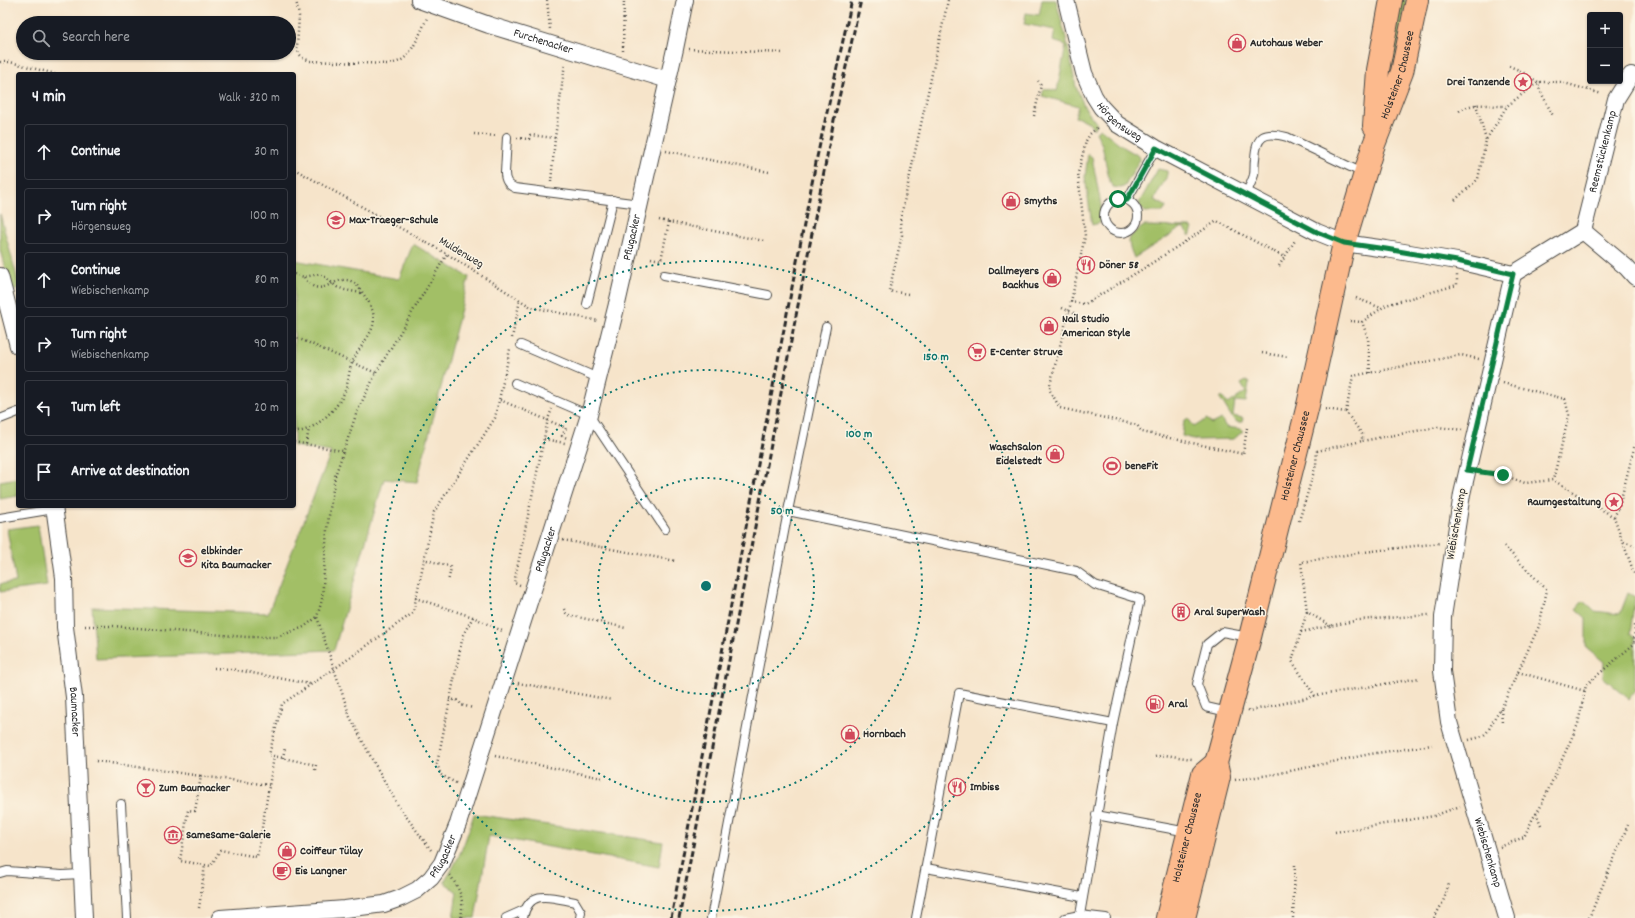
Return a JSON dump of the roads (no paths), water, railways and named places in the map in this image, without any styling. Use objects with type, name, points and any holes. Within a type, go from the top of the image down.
[{"type":"main road","name":"Holsteiner Chaussee","points":[[1373,147],[1378,70],[1391,0]]},
{"type":"main road","name":"Holsteiner Chaussee","points":[[1184,918],[1237,711],[1250,637],[1309,398],[1334,279],[1373,147],[1402,72],[1417,0]]},
{"type":"main road","name":"Holsteiner Chaussee","points":[[1167,918],[1203,774],[1222,771]]},
{"type":"street","name":"Pflugacker","points":[[220,918],[345,909],[384,904],[417,890],[431,878],[442,863],[458,824],[589,415],[640,204],[685,0]]},
{"type":"street","name":"Hörgensweg","points":[[1066,0],[1084,73],[1094,96],[1101,107],[1116,124],[1156,148],[1245,196],[1317,232],[1344,243]]},
{"type":"street","name":"Furchenacker","points":[[427,3],[567,49],[668,80]]},
{"type":"street","name":"Reemstückenkamp","points":[[1583,231],[1616,99],[1631,75]]},
{"type":"street","points":[[1344,243],[1457,261],[1513,274],[1583,231],[1626,267],[1635,277]]},
{"type":"street","name":"Wiebischenkamp","points":[[1507,918],[1449,722],[1442,672],[1443,617],[1453,544],[1475,431],[1513,274]]},
{"type":"street","points":[[0,276],[16,338]]},
{"type":"street","name":"Baumacker","points":[[54,508],[64,578],[65,627],[74,698],[84,918]]},
{"type":"lane","points":[[1245,196],[1254,175],[1256,146],[1264,134],[1275,133],[1287,137],[1365,174]]},
{"type":"lane","points":[[507,137],[505,173],[507,182],[515,188],[640,204]]},
{"type":"lane","points":[[1127,200],[1156,148]]},
{"type":"lane","points":[[1118,199],[1127,200],[1136,208],[1138,214],[1136,224],[1128,232],[1118,233],[1106,225],[1104,216],[1105,211],[1107,207],[1118,199]]},
{"type":"lane","points":[[587,304],[613,200]]},
{"type":"lane","points":[[664,275],[768,295]]},
{"type":"lane","points":[[711,918],[788,511],[826,327]]},
{"type":"lane","points":[[521,346],[598,378]]},
{"type":"lane","points":[[515,383],[589,415],[665,529]]},
{"type":"lane","points":[[0,418],[16,413]]},
{"type":"lane","points":[[0,518],[54,508]]},
{"type":"lane","points":[[788,511],[1076,571],[1095,585],[1140,599],[1113,723],[1080,915]]},
{"type":"lane","points":[[1237,711],[1206,707],[1197,684],[1207,644],[1222,632],[1250,637]]},
{"type":"lane","points":[[916,918],[960,693],[1113,723]]},
{"type":"lane","points":[[121,804],[127,918]]},
{"type":"lane","points":[[1096,815],[1188,832]]},
{"type":"lane","points":[[0,865],[4,872],[62,875],[81,874]]},
{"type":"lane","points":[[926,868],[1082,897]]},
{"type":"lane","points":[[506,918],[524,914],[529,902],[544,896],[575,902],[581,912],[580,918]]},
{"type":"lane","points":[[1065,918],[1080,915],[1106,918]]},
{"type":"railway","points":[[671,918],[817,157],[852,0]]},
{"type":"railway","points":[[679,918],[834,120],[861,0]]},
{"type":"place","name":"Autohaus Weber","points":[[1237,43]]},
{"type":"place","name":"Drei Tanzende","points":[[1523,82]]},
{"type":"place","name":"Smyths","points":[[1011,201]]},
{"type":"place","name":"Max-Traeger-Schule","points":[[336,220]]},
{"type":"place","name":"Döner 58","points":[[1086,265]]},
{"type":"place","name":"Dallmeyers Backhus","points":[[1052,278]]},
{"type":"place","name":"Nail Studio American Style","points":[[1049,326]]},
{"type":"place","name":"E-Center Struve","points":[[977,352]]},
{"type":"place","name":"WaschSalon Eidelstedt","points":[[1055,454]]},
{"type":"place","name":"beneFit","points":[[1112,466]]},
{"type":"place","name":"Raumgestaltung","points":[[1614,502]]},
{"type":"place","name":"elbkinder Kita Baumacker","points":[[188,558]]},
{"type":"place","name":"Aral SuperWash","points":[[1181,612]]},
{"type":"place","name":"Aral","points":[[1155,704]]},
{"type":"place","name":"Hornbach","points":[[850,734]]},
{"type":"place","name":"Imbiss","points":[[957,787]]},
{"type":"place","name":"Zum Baumacker","points":[[146,788]]},
{"type":"place","name":"SameSame-Galerie","points":[[173,835]]},
{"type":"place","name":"Coiffeur Tülay","points":[[287,851]]},
{"type":"place","name":"Eis Langner","points":[[282,871]]}]
